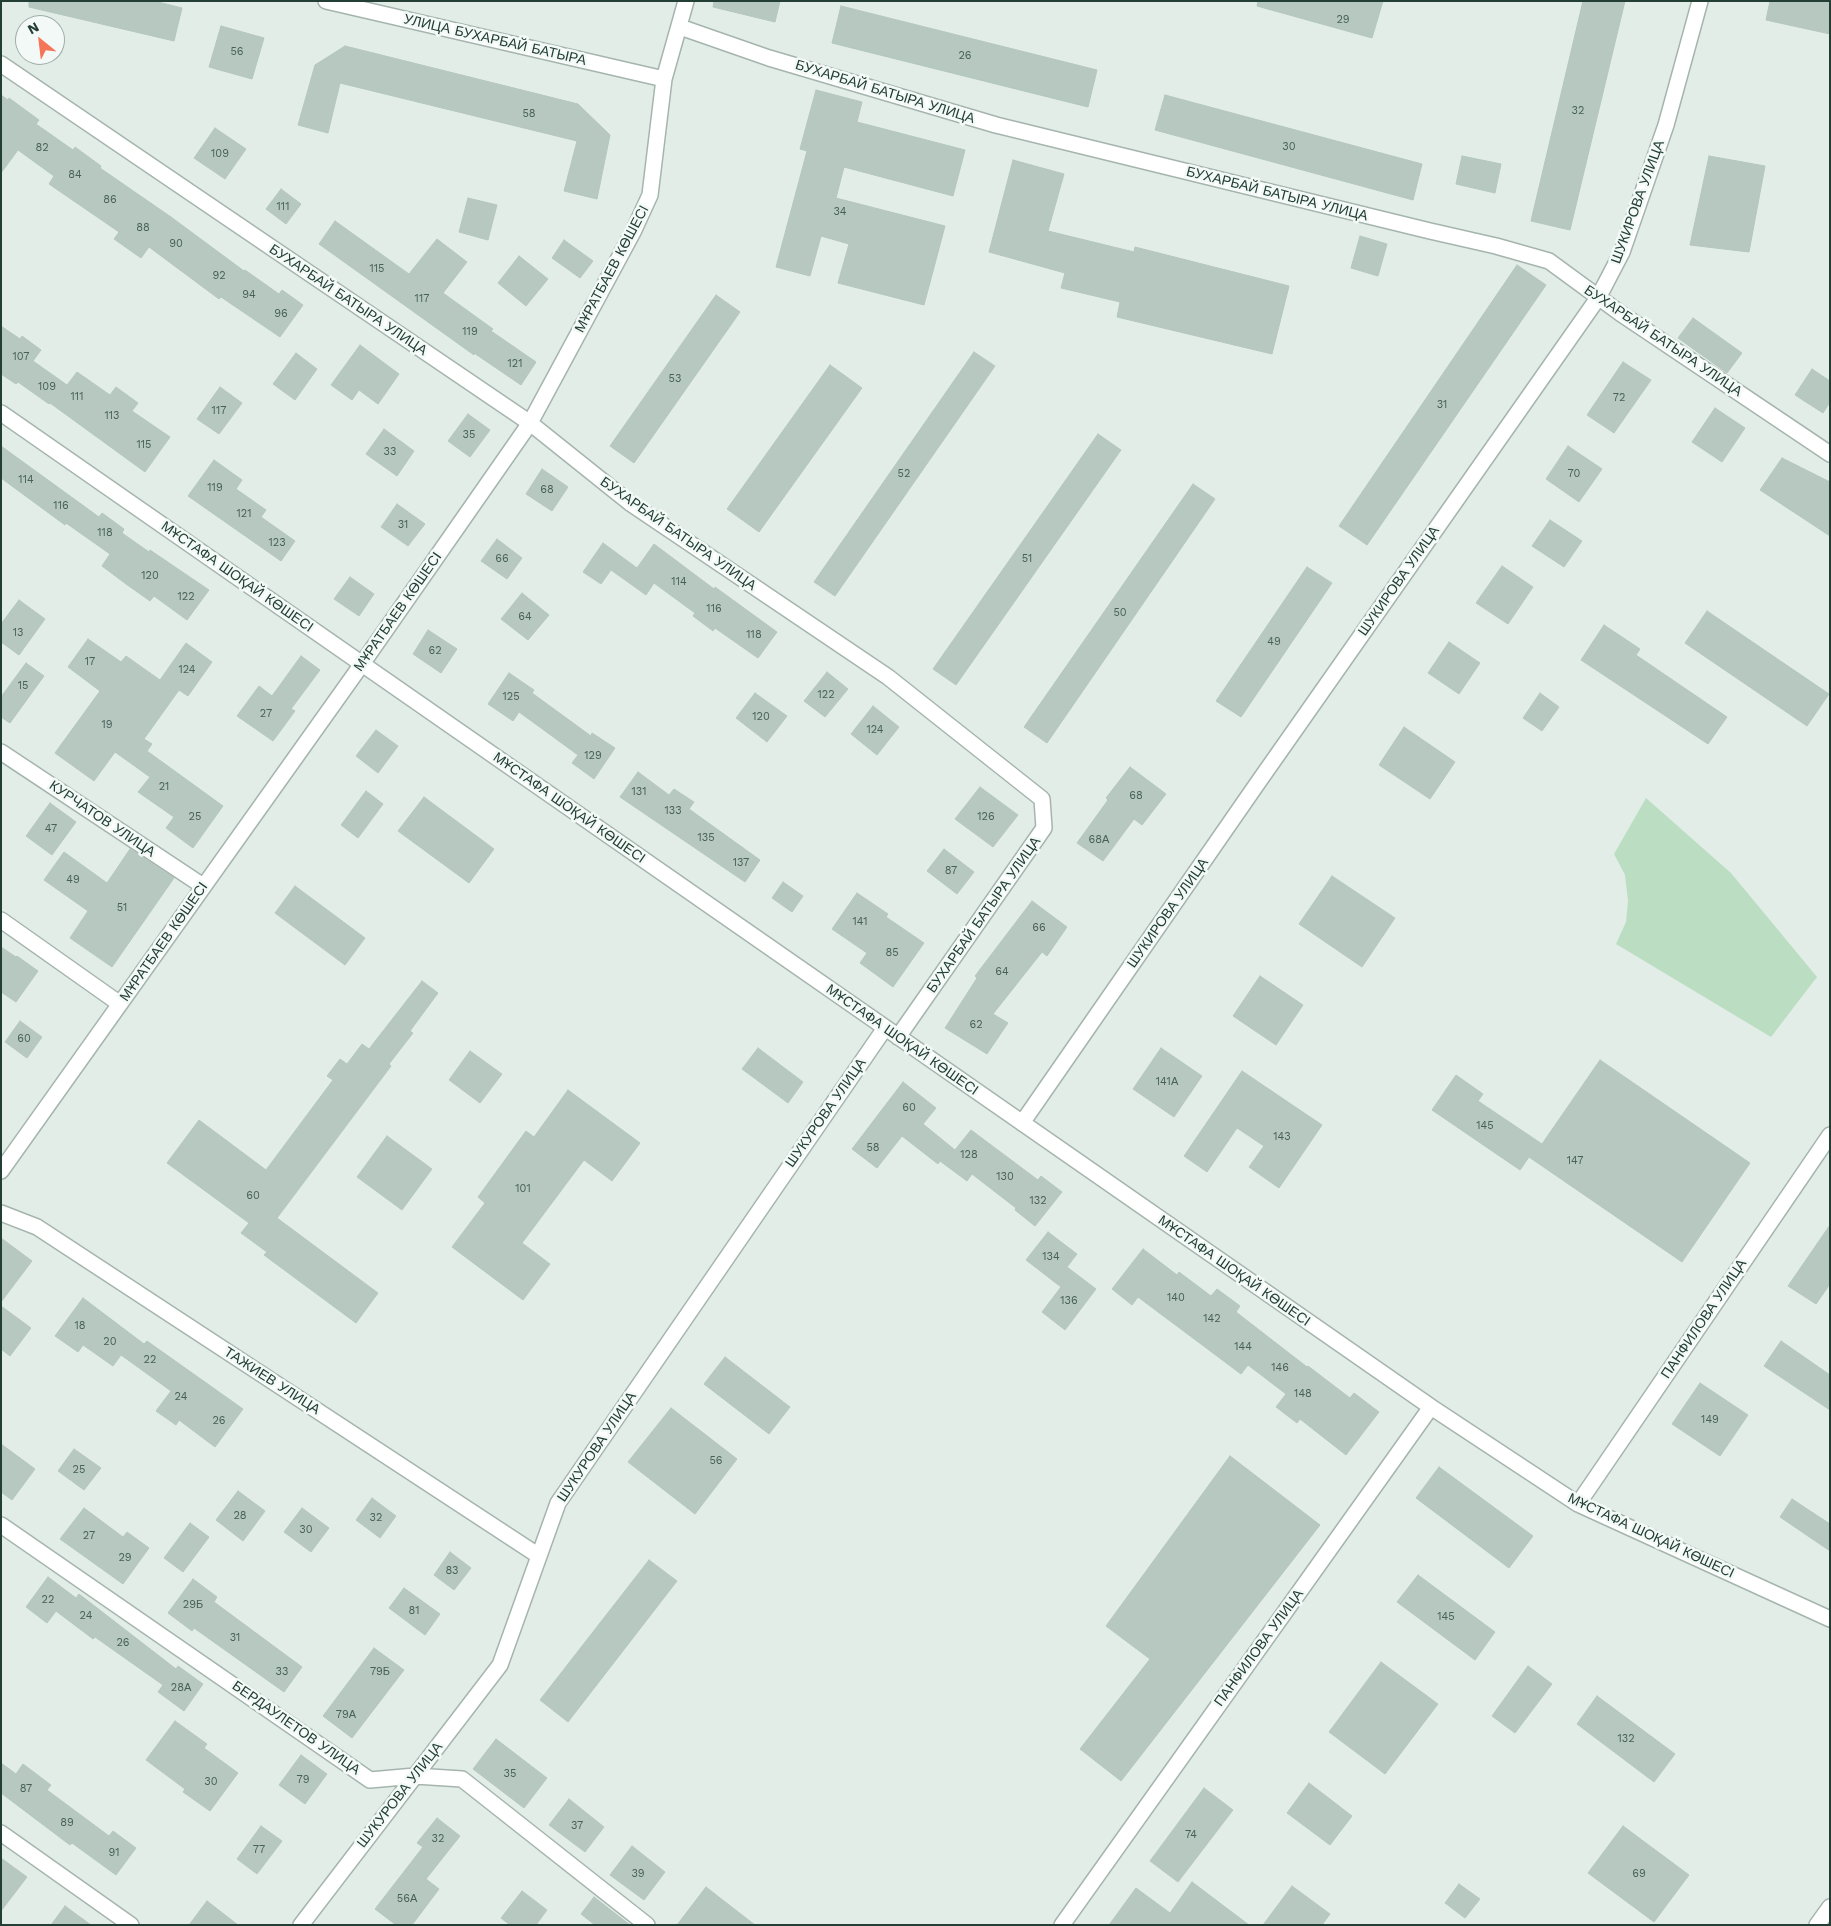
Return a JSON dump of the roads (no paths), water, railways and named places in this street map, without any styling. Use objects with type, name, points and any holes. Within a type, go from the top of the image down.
[{"type":"street","name":"УЛИЦА БУХАРБАЙ БАТЫРА","points":[[326,1],[664,79]]},
{"type":"street","name":"МҰРАТБАЕВ КӨШЕСІ","points":[[1,1171],[362,664],[530,423],[633,232],[650,195],[664,79],[686,1]]},
{"type":"street","name":"ШУКИРОВА УЛИЦА","points":[[1022,1123],[1598,298],[1622,252],[1666,125],[1700,1]]},
{"type":"street","name":"БУХАРБАЙ БАТЫРА УЛИЦА","points":[[680,26],[769,58],[996,125],[1430,232],[1496,246],[1549,261],[1598,298],[1830,454]]},
{"type":"street","name":"БУХАРБАЙ БАТЫРА УЛИЦА","points":[[1,64],[530,423],[630,503],[888,677],[1042,799],[1044,828],[898,1037]]},
{"type":"street","name":"МҰСТАФА ШОҚАЙ КӨШЕСІ","points":[[1,413],[1431,1408],[1578,1504],[1830,1619]]},
{"type":"street","name":"КУРЧАТОВ УЛИЦА","points":[[1,752],[203,886]]},
{"type":"street","points":[[1,920],[120,1004]]},
{"type":"street","name":"ШУКУРОВА УЛИЦА","points":[[301,1925],[500,1665],[558,1503],[885,1028]]},
{"type":"street","name":"ПАНФИЛОВА УЛИЦА","points":[[1578,1504],[1830,1135]]},
{"type":"street","name":"ТАЖИЕВ УЛИЦА","points":[[1,1213],[37,1227],[539,1556]]},
{"type":"street","name":"ПАНФИЛОВА УЛИЦА","points":[[1062,1925],[1431,1408]]},
{"type":"street","name":"БЕРДАУЛЕТОВ УЛИЦА","points":[[1,1525],[370,1780],[415,1776],[462,1779],[647,1925]]},
{"type":"street","points":[[1,1833],[132,1925]]},
{"type":"street","points":[[1817,1925],[1830,1907]]}]
